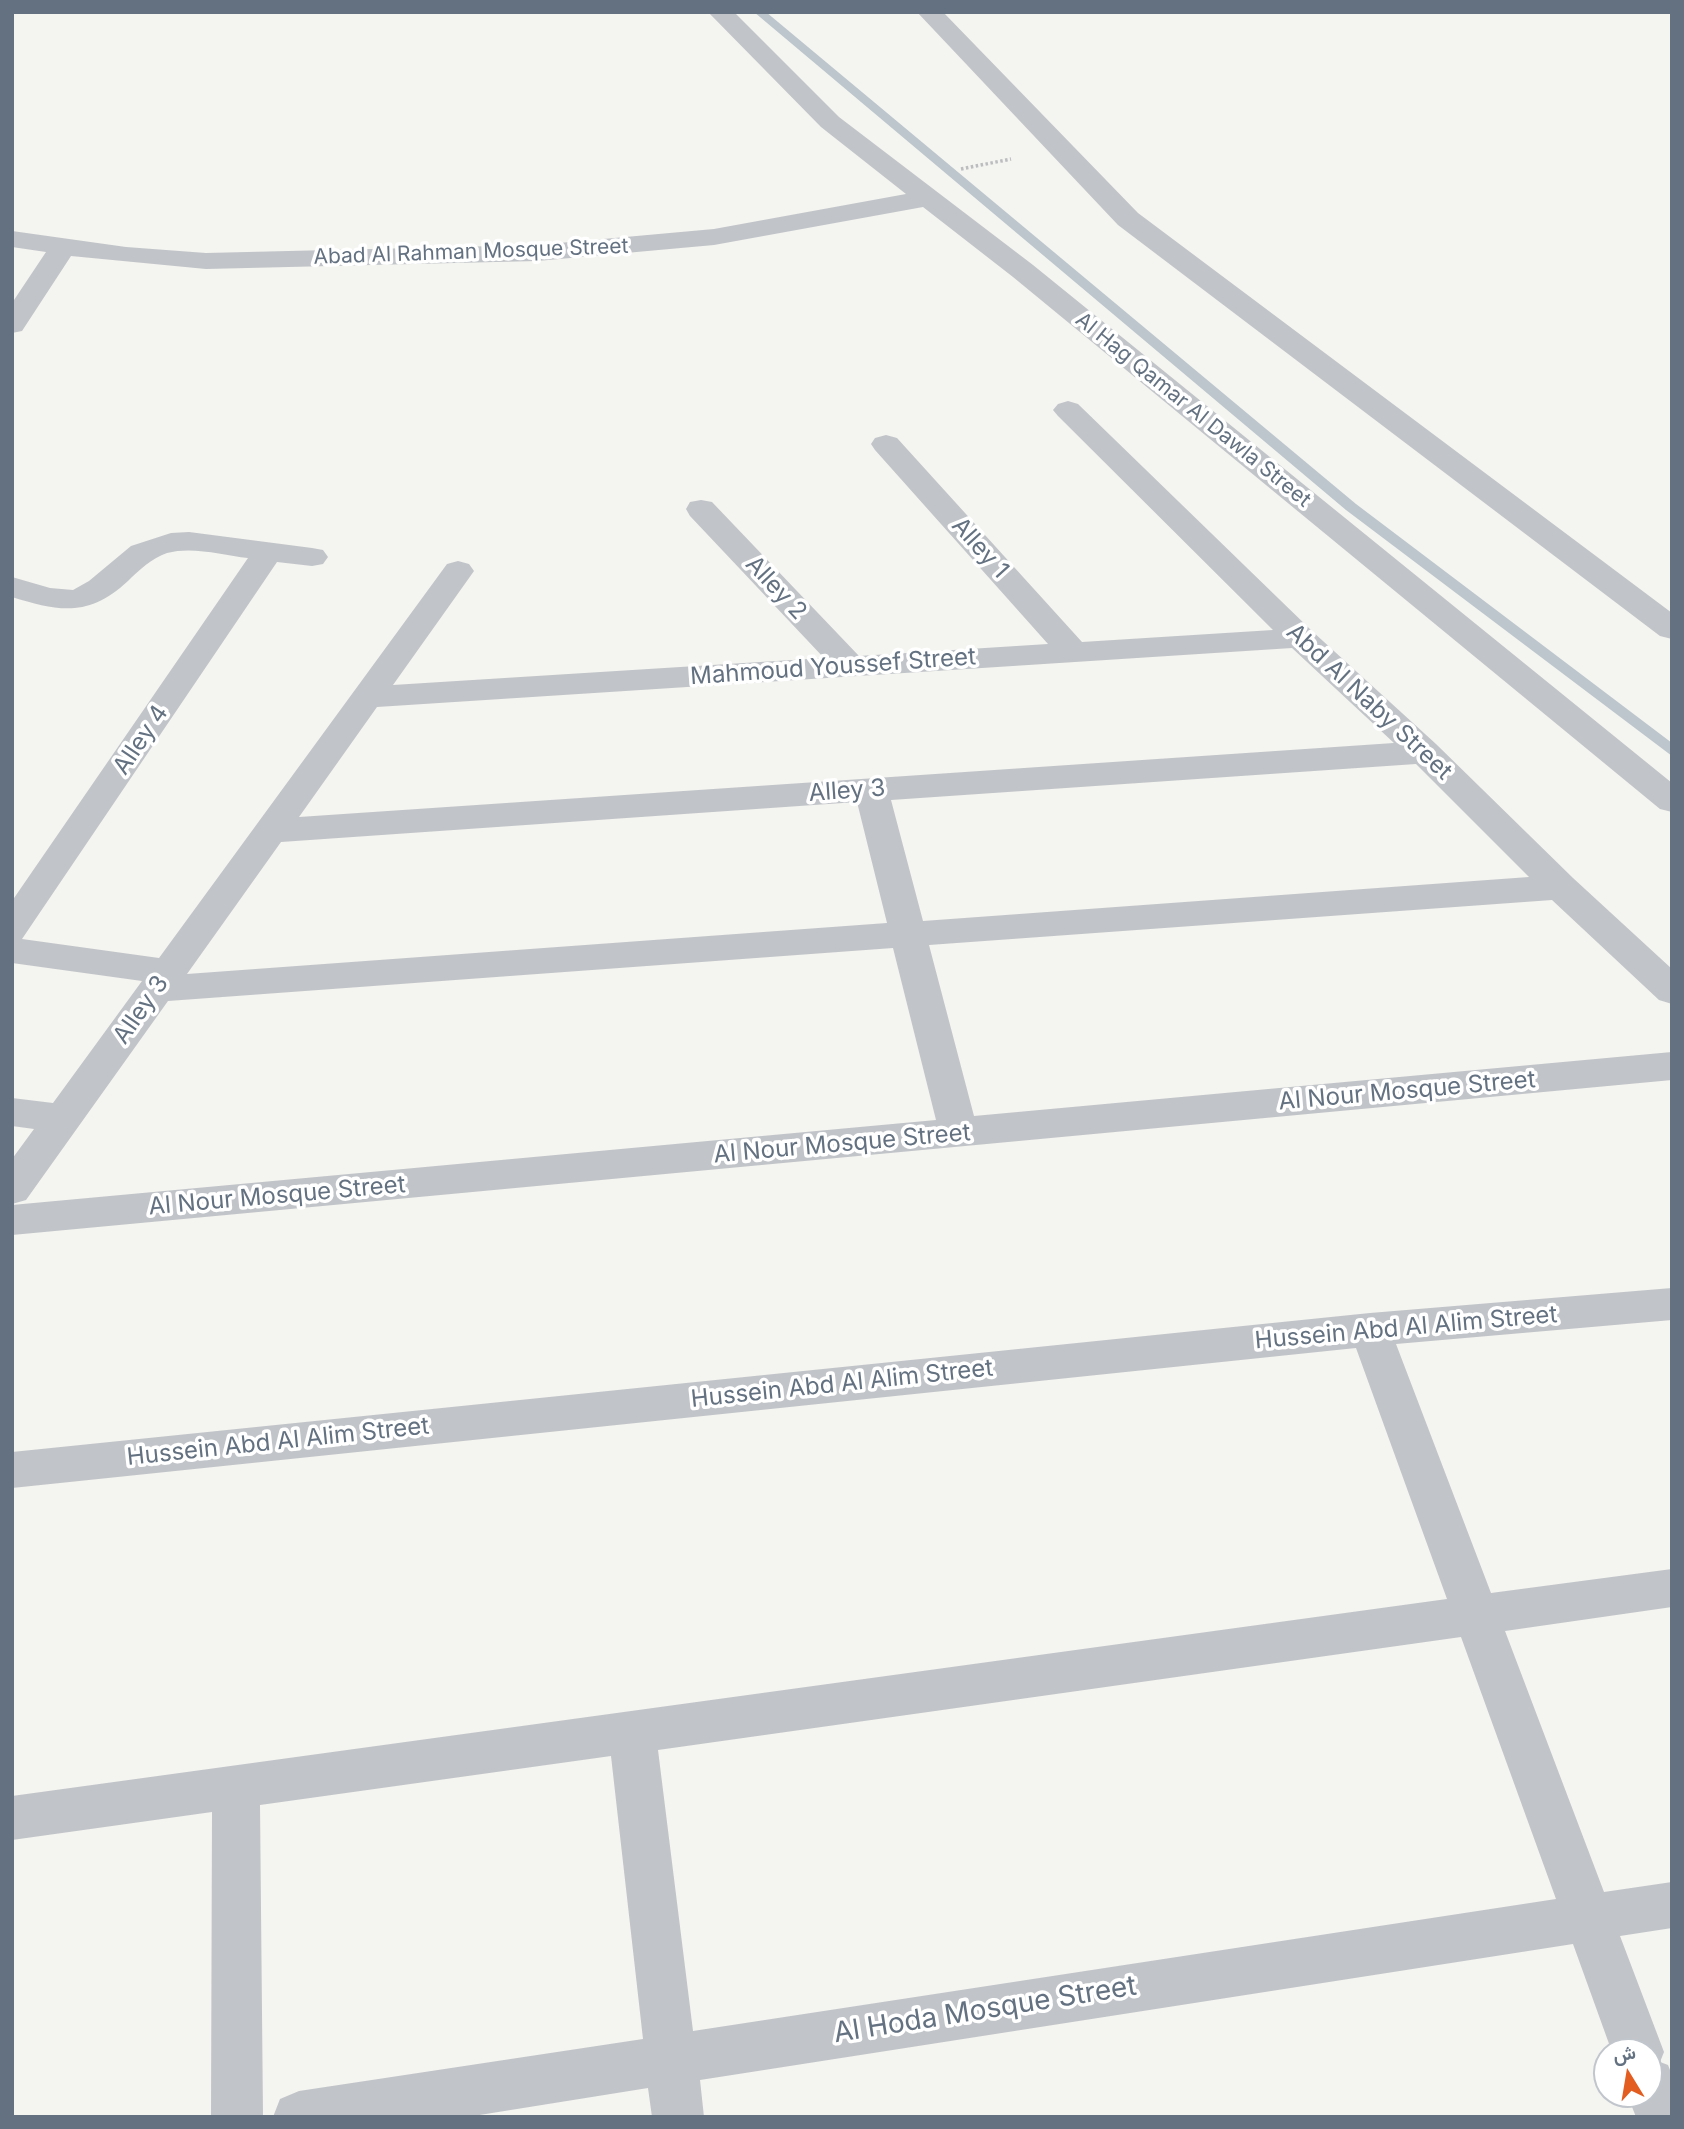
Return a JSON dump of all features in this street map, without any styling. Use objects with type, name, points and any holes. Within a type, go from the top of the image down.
[{"type":"street","name":"Al Hag Qamar Al Dawla Street","points":[[720,12],[830,122],[1033,279],[1672,801]]},
{"type":"street","points":[[929,12],[1016,99],[1128,219],[1672,629]]},
{"type":"street","name":"Abad Al Rahman Mosque Street","points":[[12,239],[63,247],[206,261],[550,252],[713,237],[928,198]]},
{"type":"street","points":[[12,325],[63,247]]},
{"type":"street","name":"Abd Al Naby Street","points":[[1068,410],[1300,638],[1424,752],[1560,887],[1672,991]]},
{"type":"street","name":"Alley 1","points":[[886,444],[1073,652]]},
{"type":"street","name":"Alley 2","points":[[701,509],[850,666]]},
{"type":"street","points":[[12,587],[62,599],[82,597],[99,589],[141,554],[172,542],[189,541],[312,557]]},
{"type":"street","name":"Alley 4","points":[[12,929],[269,551]]},
{"type":"street","name":"Alley 3","points":[[12,1189],[458,571]]},
{"type":"street","name":"Mahmoud Youssef Street","points":[[366,697],[1300,638]]},
{"type":"street","name":"Alley 3","points":[[270,831],[1424,752]]},
{"type":"street","points":[[871,789],[959,1133]]},
{"type":"street","points":[[12,950],[161,981],[907,934],[1560,887]]},
{"type":"street","name":"Al Nour Mosque Street","points":[[12,1220],[1672,1066]]},
{"type":"street","points":[[12,1112],[63,1119]]},
{"type":"street","name":"Hussein Abd Al Alim Street","points":[[12,1470],[1370,1330],[1672,1304]]},
{"type":"street","points":[[1370,1330],[1632,2038]]},
{"type":"street","points":[[12,1818],[1672,1588]]},
{"type":"street","points":[[632,1733],[678,2117]]},
{"type":"street","points":[[236,1788],[237,2117]]},
{"type":"street","name":"Al Hoda Mosque Street","points":[[299,2117],[1672,1905]]},
{"type":"waterway","points":[[759,12],[1351,507],[1672,751]]}]
